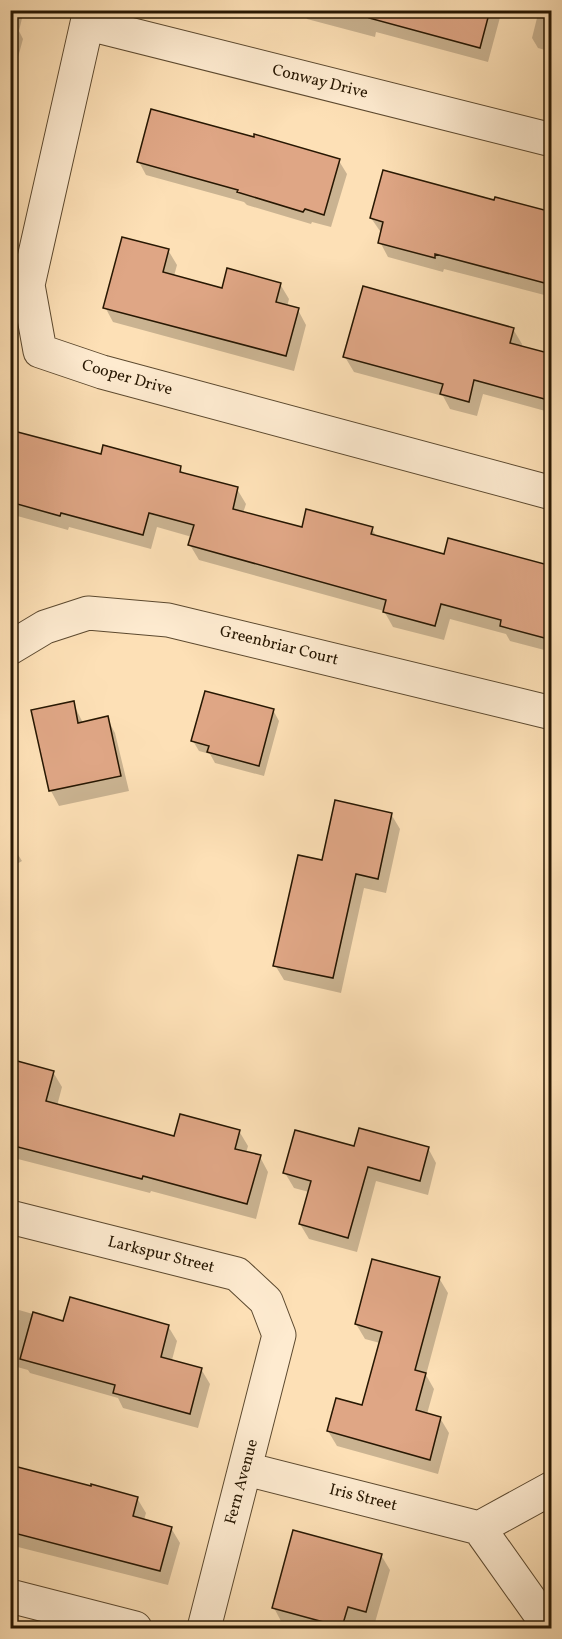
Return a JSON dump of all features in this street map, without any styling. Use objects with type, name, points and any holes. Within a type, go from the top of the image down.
[{"type":"street","name":"Conway Drive","points":[[89,17],[552,140]]},
{"type":"street","name":"Cooper Drive","points":[[89,17],[28,285],[40,351],[102,372],[552,493]]},
{"type":"street","name":"Greenbriar Court","points":[[10,648],[45,627],[88,613],[168,620],[552,713]]},
{"type":"street","name":"Larkspur Street","points":[[10,1217],[237,1274],[266,1301],[279,1335]]},
{"type":"street","name":"Fern Avenue","points":[[204,1629],[279,1335]]},
{"type":"street","name":"Iris Street","points":[[246,1469],[479,1528]]},
{"type":"street","points":[[550,1629],[479,1528],[552,1488]]},
{"type":"street","points":[[10,1596],[135,1629]]},
{"type":"street","points":[[550,1629],[552,1622]]},
{"type":"building","points":[[370,10],[490,10],[480,48],[369,18]]},
{"type":"building","points":[[151,109],[254,137],[254,134],[340,159],[324,215],[305,209],[303,212],[237,192],[238,190],[137,162]]},
{"type":"building","points":[[383,170],[494,200],[495,197],[552,212],[552,285],[435,254],[435,258],[378,243],[383,222],[370,218]]},
{"type":"building","points":[[122,237],[169,249],[163,272],[222,288],[227,268],[281,283],[276,302],[299,308],[286,356],[103,308]]},
{"type":"building","points":[[363,286],[514,328],[510,343],[552,354],[552,401],[474,380],[469,402],[440,394],[443,384],[343,357]]},
{"type":"building","points":[[10,430],[101,454],[103,445],[181,466],[180,472],[238,487],[233,509],[302,527],[306,509],[373,527],[371,534],[444,554],[448,538],[552,566],[552,640],[500,626],[501,620],[441,604],[435,626],[383,612],[386,600],[188,545],[194,525],[149,513],[143,535],[10,502]]},
{"type":"building","points":[[205,691],[274,709],[259,766],[207,752],[209,746],[191,741]]},
{"type":"building","points":[[74,701],[78,723],[108,716],[121,776],[49,791],[31,710]]},
{"type":"building","points":[[335,800],[392,813],[378,879],[356,874],[333,978],[273,966],[298,855],[322,860]]},
{"type":"building","points":[[10,1059],[54,1071],[46,1101],[174,1136],[180,1114],[240,1130],[235,1149],[261,1155],[247,1204],[143,1176],[142,1179],[10,1145]]},
{"type":"building","points":[[359,1128],[429,1147],[420,1181],[368,1167],[348,1238],[299,1224],[311,1181],[283,1173],[295,1130],[354,1146]]},
{"type":"building","points":[[372,1259],[440,1277],[415,1370],[426,1373],[416,1410],[441,1417],[430,1460],[327,1431],[336,1398],[362,1405],[382,1332],[355,1324]]},
{"type":"building","points":[[70,1297],[169,1325],[161,1357],[202,1368],[190,1414],[113,1393],[115,1385],[20,1359],[33,1312],[63,1321]]},
{"type":"building","points":[[10,1465],[138,1497],[133,1516],[172,1527],[160,1571],[10,1532]]},
{"type":"building","points":[[293,1530],[382,1554],[366,1612],[348,1607],[342,1627],[272,1608]]}]
